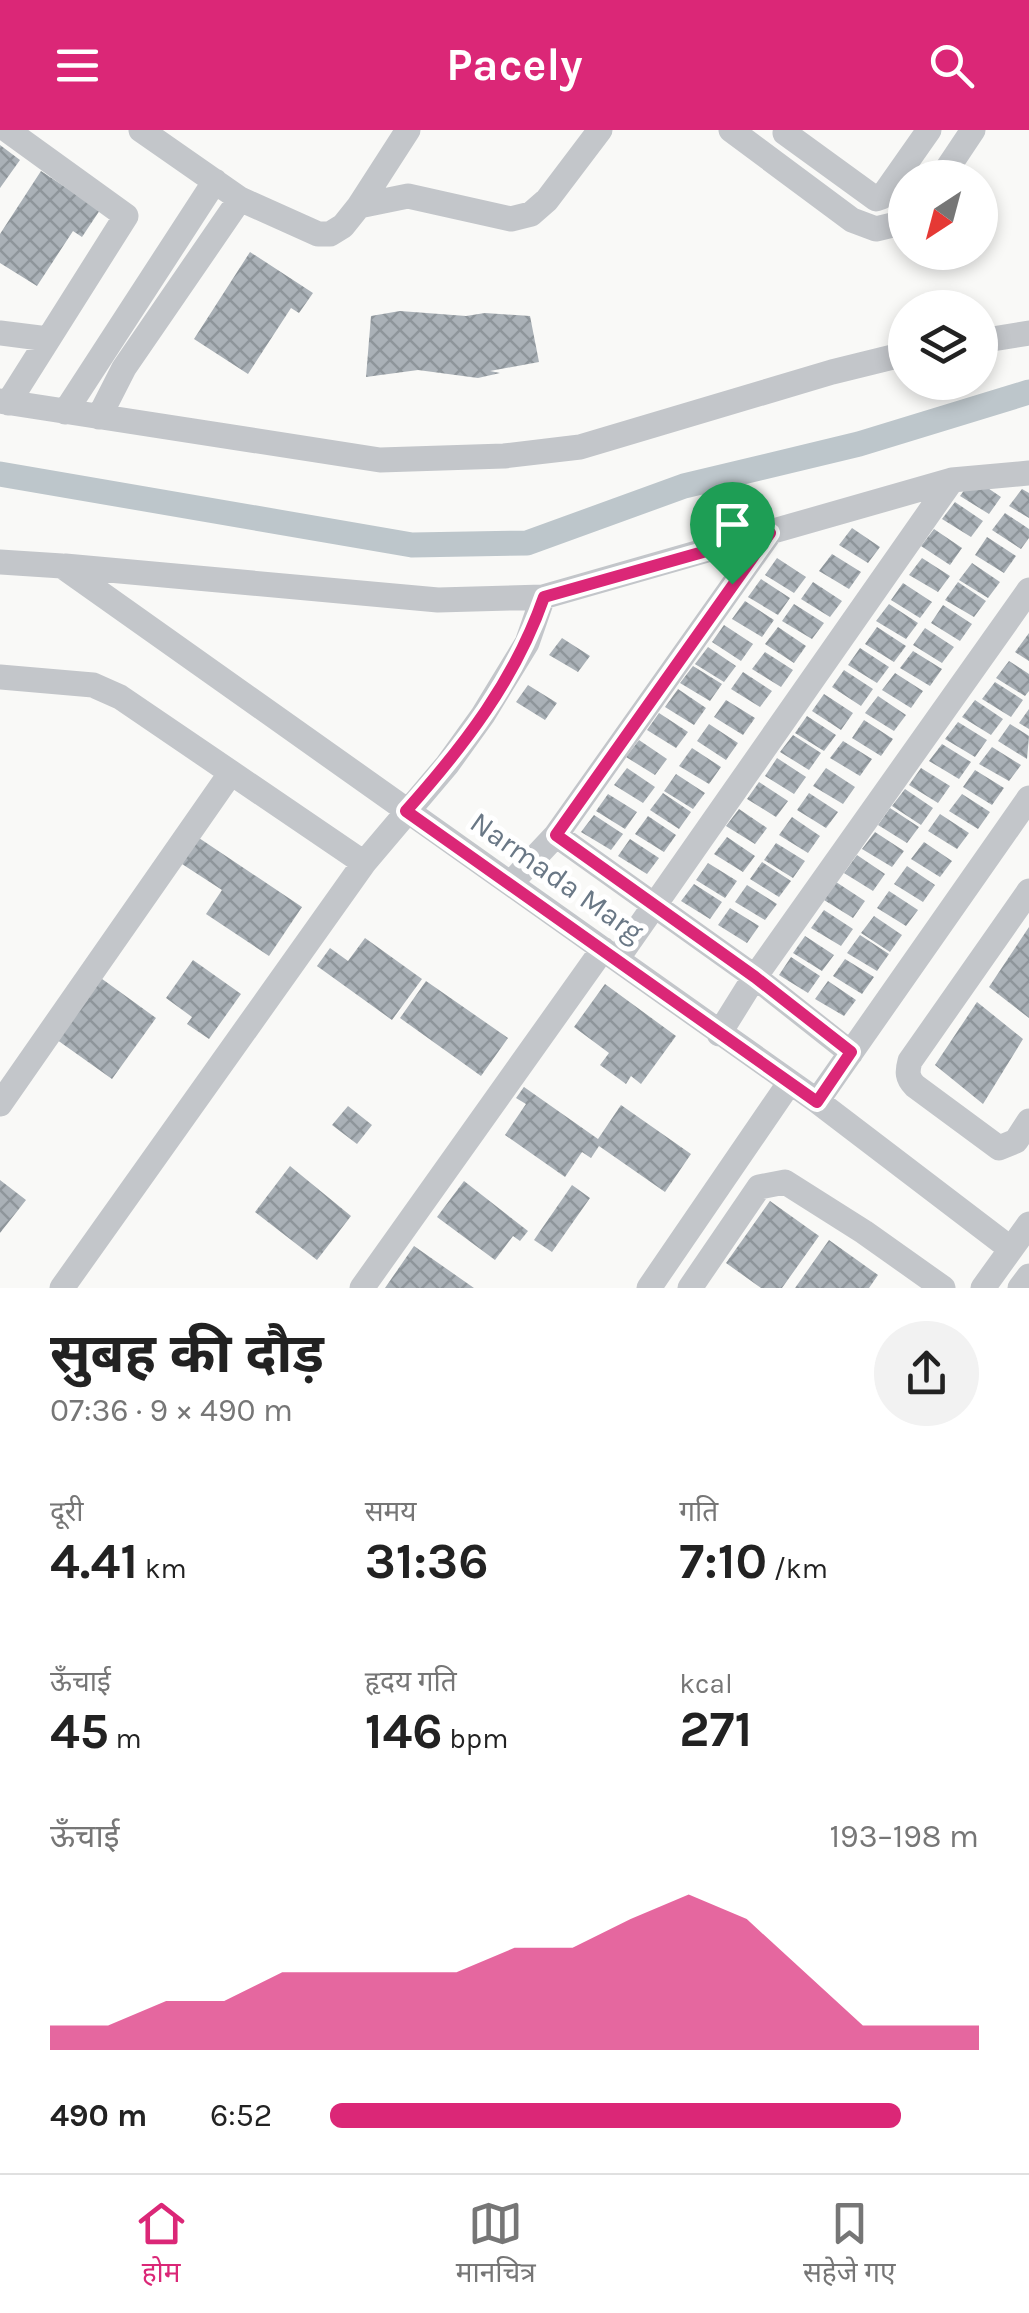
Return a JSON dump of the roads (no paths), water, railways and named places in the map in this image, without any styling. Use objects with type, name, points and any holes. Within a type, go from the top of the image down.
[{"type":"street","points":[[7,130],[126,216],[4,402],[380,460],[504,456],[580,447],[888,358]]},
{"type":"street","points":[[141,130],[240,199],[318,234],[330,234],[343,226],[408,130]]},
{"type":"street","points":[[359,206],[408,196],[510,220],[531,214],[547,200],[600,130]]},
{"type":"street","points":[[731,130],[852,220],[876,229],[888,226]]},
{"type":"street","points":[[953,160],[973,130]]},
{"type":"street","points":[[784,131],[876,198],[882,196],[927,131]]},
{"type":"street","points":[[65,412],[214,181]]},
{"type":"street","points":[[99,417],[124,368],[240,199]]},
{"type":"street","points":[[0,333],[48,339]]},
{"type":"street","points":[[998,338],[1029,333]]},
{"type":"street","points":[[0,562],[438,600],[544,597],[952,480],[1029,473]]},
{"type":"street","points":[[362,1288],[610,954],[656,906],[952,480]]},
{"type":"street","points":[[511,883],[556,835],[770,533]]},
{"type":"street","name":"Narmada Marg","points":[[62,566],[718,1034],[1023,1234]]},
{"type":"street","points":[[718,1034],[1029,590]]},
{"type":"street","points":[[62,1288],[364,864],[447,765],[483,715],[528,644],[544,597]]},
{"type":"street","points":[[0,677],[94,685],[120,697],[364,864]]},
{"type":"street","points":[[0,1104],[230,774]]},
{"type":"street","points":[[817,1102],[1029,798]]},
{"type":"street","points":[[556,835],[755,977],[851,1052]]},
{"type":"street","points":[[1029,891],[910,1061],[908,1070],[914,1086],[998,1148],[1016,1141],[1029,1120]]},
{"type":"street","points":[[649,1288],[790,1082]]},
{"type":"street","points":[[690,1288],[760,1187],[785,1182],[915,1280],[943,1288]]},
{"type":"street","points":[[983,1288],[1023,1234]]},
{"type":"street","points":[[1020,1288],[1029,1276]]},
{"type":"waterway","points":[[0,474],[412,545],[527,543],[684,486],[859,444],[1029,392]]}]
